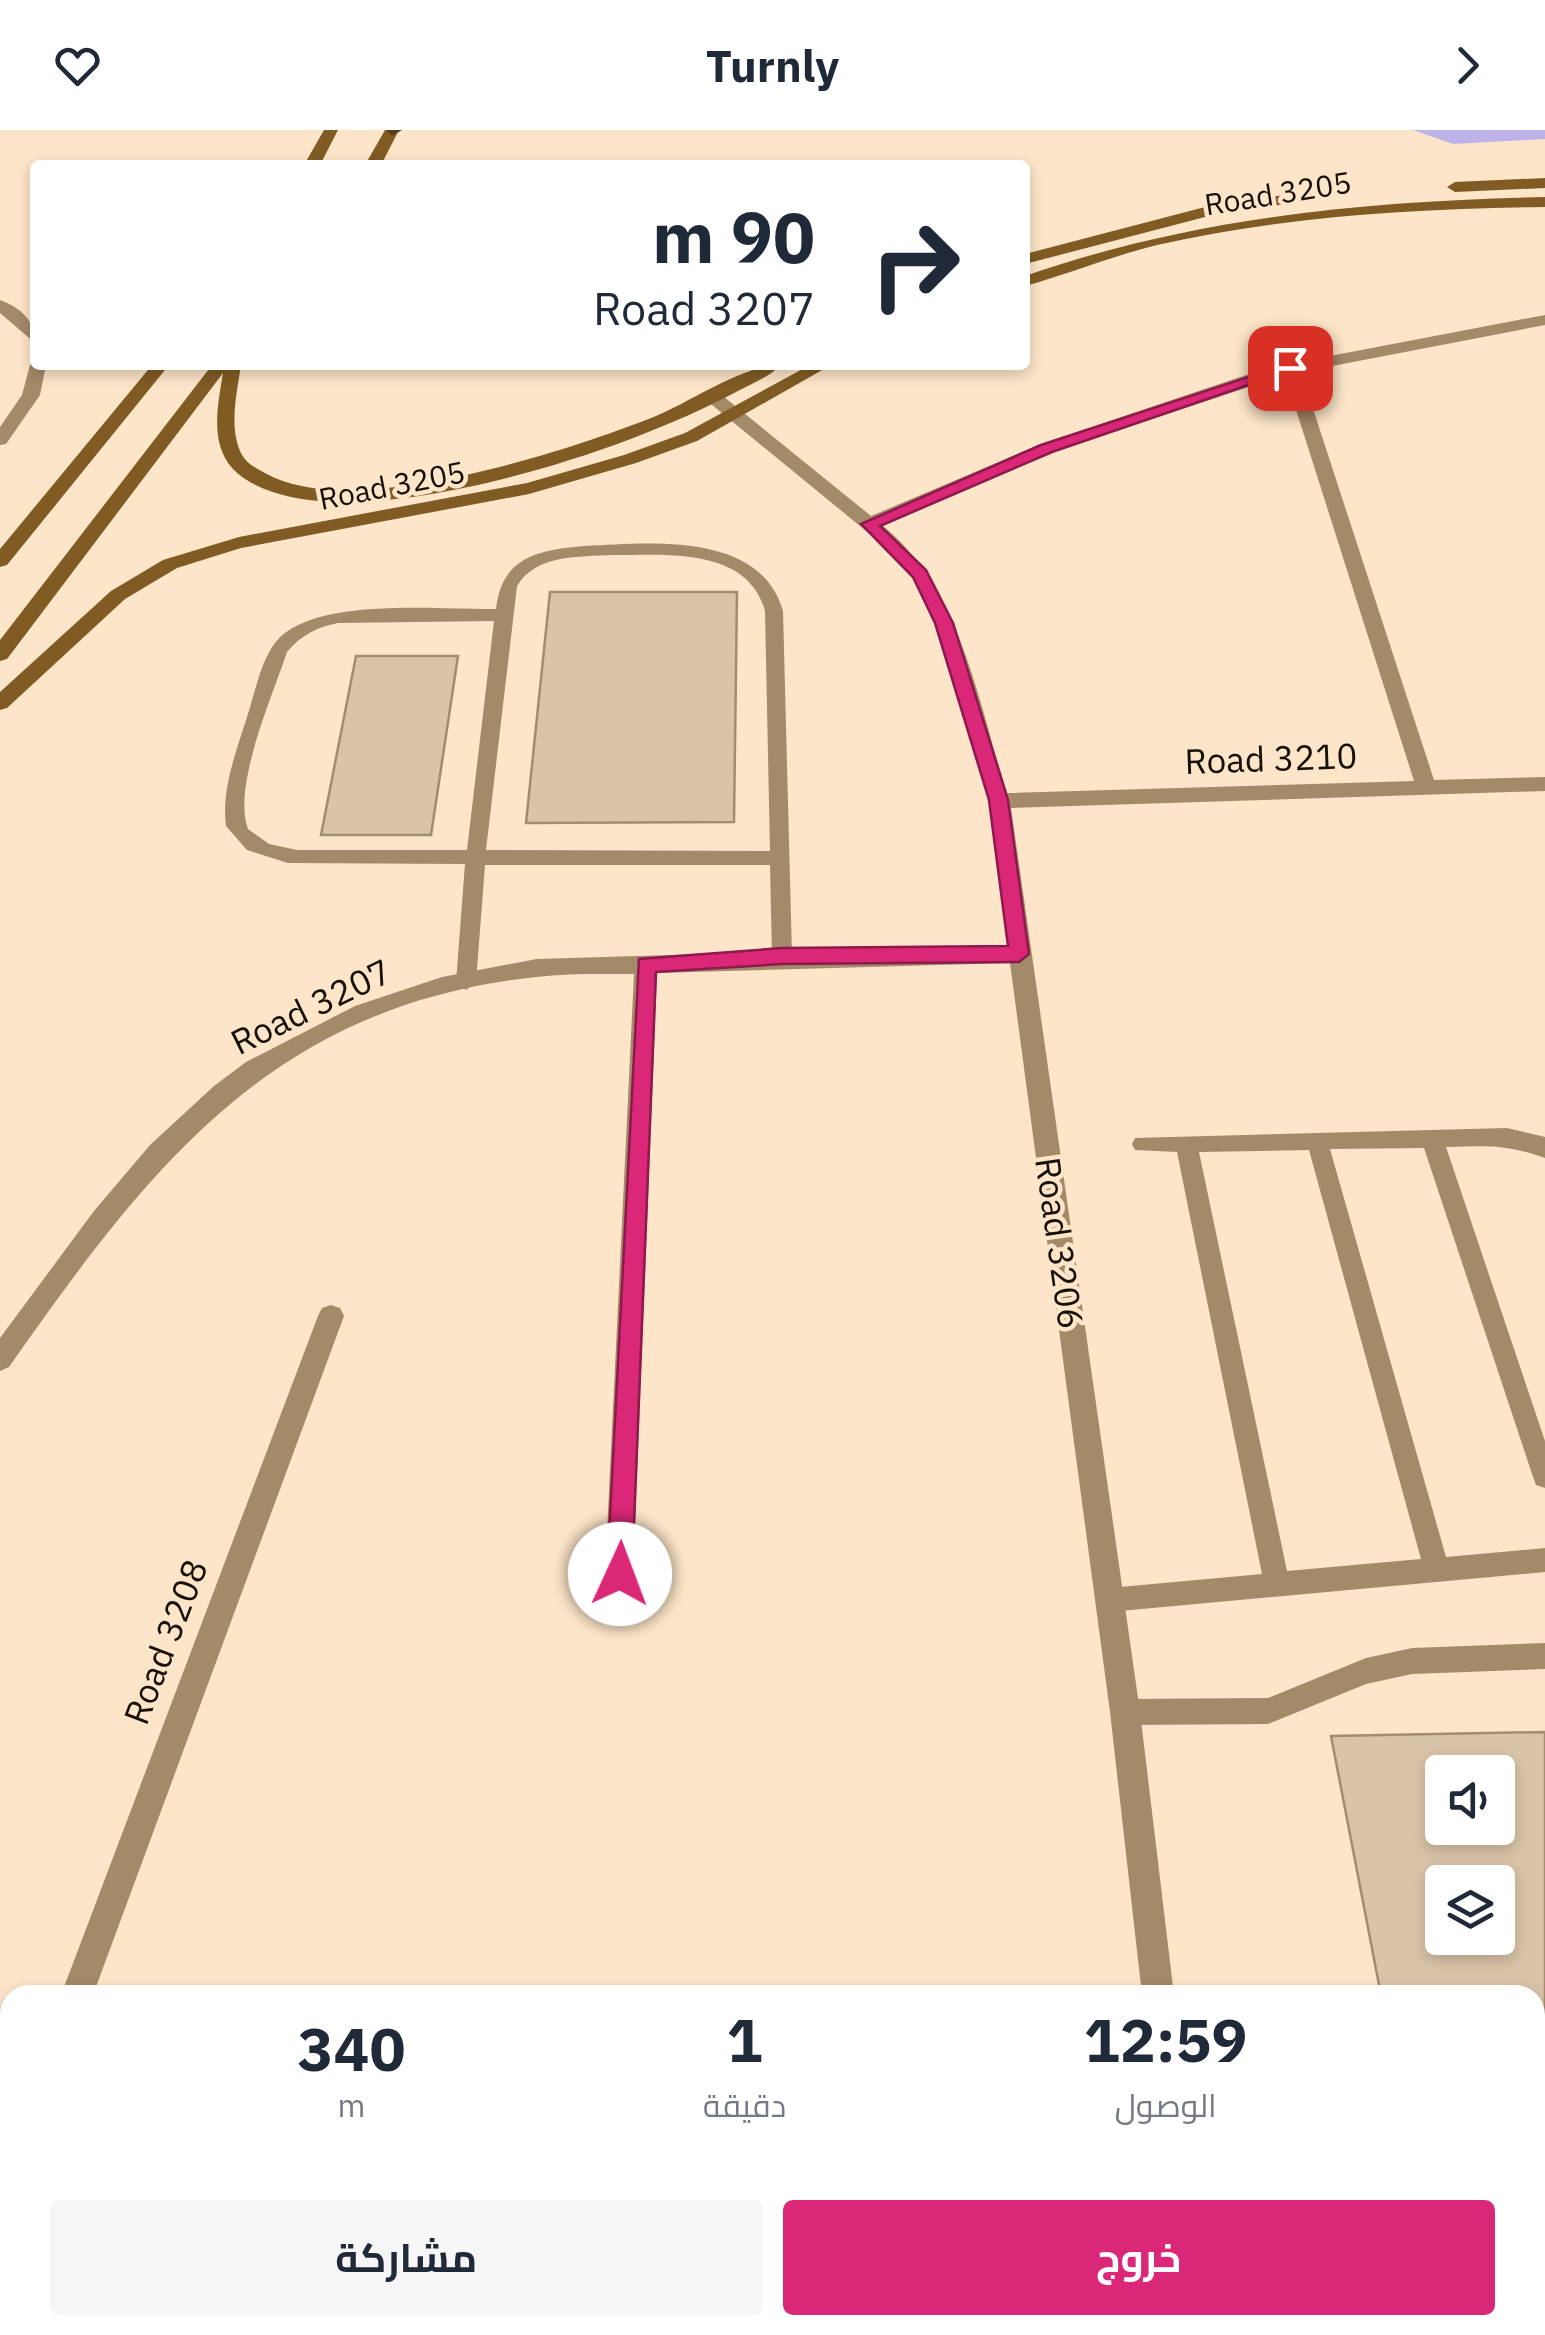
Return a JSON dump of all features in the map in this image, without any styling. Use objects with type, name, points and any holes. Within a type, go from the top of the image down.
[{"type":"street","points":[[315,160],[330,130]]},
{"type":"street","points":[[376,160],[393,131]]},
{"type":"street","points":[[1430,188],[1545,184]]},
{"type":"street","name":"Road 3205","points":[[1030,258],[1228,206],[1355,193]]},
{"type":"street","name":"Road 3205","points":[[1030,279],[1066,266],[1250,222],[1407,204],[1545,202]]},
{"type":"street","points":[[0,305],[30,331]]},
{"type":"street","points":[[869,524],[1047,448],[1290,368],[1545,320]]},
{"type":"street","points":[[1290,368],[1426,786]]},
{"type":"street","points":[[0,440],[30,395],[37,370]]},
{"type":"street","points":[[0,561],[157,370]]},
{"type":"street","points":[[0,654],[217,370]]},
{"type":"street","name":"Road 3205","points":[[232,370],[224,430],[240,467],[278,489],[306,496],[435,486],[518,467],[614,438],[763,370]]},
{"type":"street","name":"Road 3205","points":[[0,703],[118,595],[170,564],[239,543],[528,488],[691,438],[813,370]]},
{"type":"street","name":"Road 3206","points":[[712,396],[869,524],[920,574],[944,623],[999,800],[1125,1712],[1157,1985]]},
{"type":"street","name":"Road 3210","points":[[999,800],[1545,784]]},
{"type":"street","name":"Road 3207","points":[[0,1359],[104,1214],[164,1146],[224,1091],[283,1052],[342,1022],[416,993],[522,969],[782,956],[1019,954]]},
{"type":"street","points":[[620,1574],[646,965]]},
{"type":"street","name":"Road 3208","points":[[80,1985],[330,1316]]},
{"type":"lane","points":[[466,982],[470,910],[509,582],[517,572],[558,554],[687,551],[738,564],[757,576],[770,593],[774,612],[782,956]]},
{"type":"lane","points":[[504,615],[338,617],[302,628],[279,650],[232,811],[244,838],[276,854],[478,859],[781,858]]},
{"type":"lane","points":[[1143,1144],[1507,1136],[1535,1142],[1545,1149]]},
{"type":"lane","points":[[1432,1138],[1545,1476]]},
{"type":"lane","points":[[1317,1140],[1437,1570]]},
{"type":"lane","points":[[1186,1143],[1277,1584]]},
{"type":"lane","points":[[1110,1600],[1545,1560]]},
{"type":"lane","points":[[1125,1712],[1268,1711],[1366,1670],[1412,1661],[1545,1656]]},
{"type":"shaded area","points":[[1413,130],[1545,130],[1545,139],[1453,144]]},
{"type":"building","points":[[550,592],[737,592],[734,822],[526,823]]},
{"type":"building","points":[[356,656],[458,656],[431,835],[321,835]]},
{"type":"building","points":[[1545,1732],[1545,1985],[1379,1985],[1331,1736]]},
{"type":"route","points":[[620,1574],[646,965],[782,956],[1019,954],[999,800],[944,623],[920,574],[869,524],[1047,448],[1290,368]]}]
